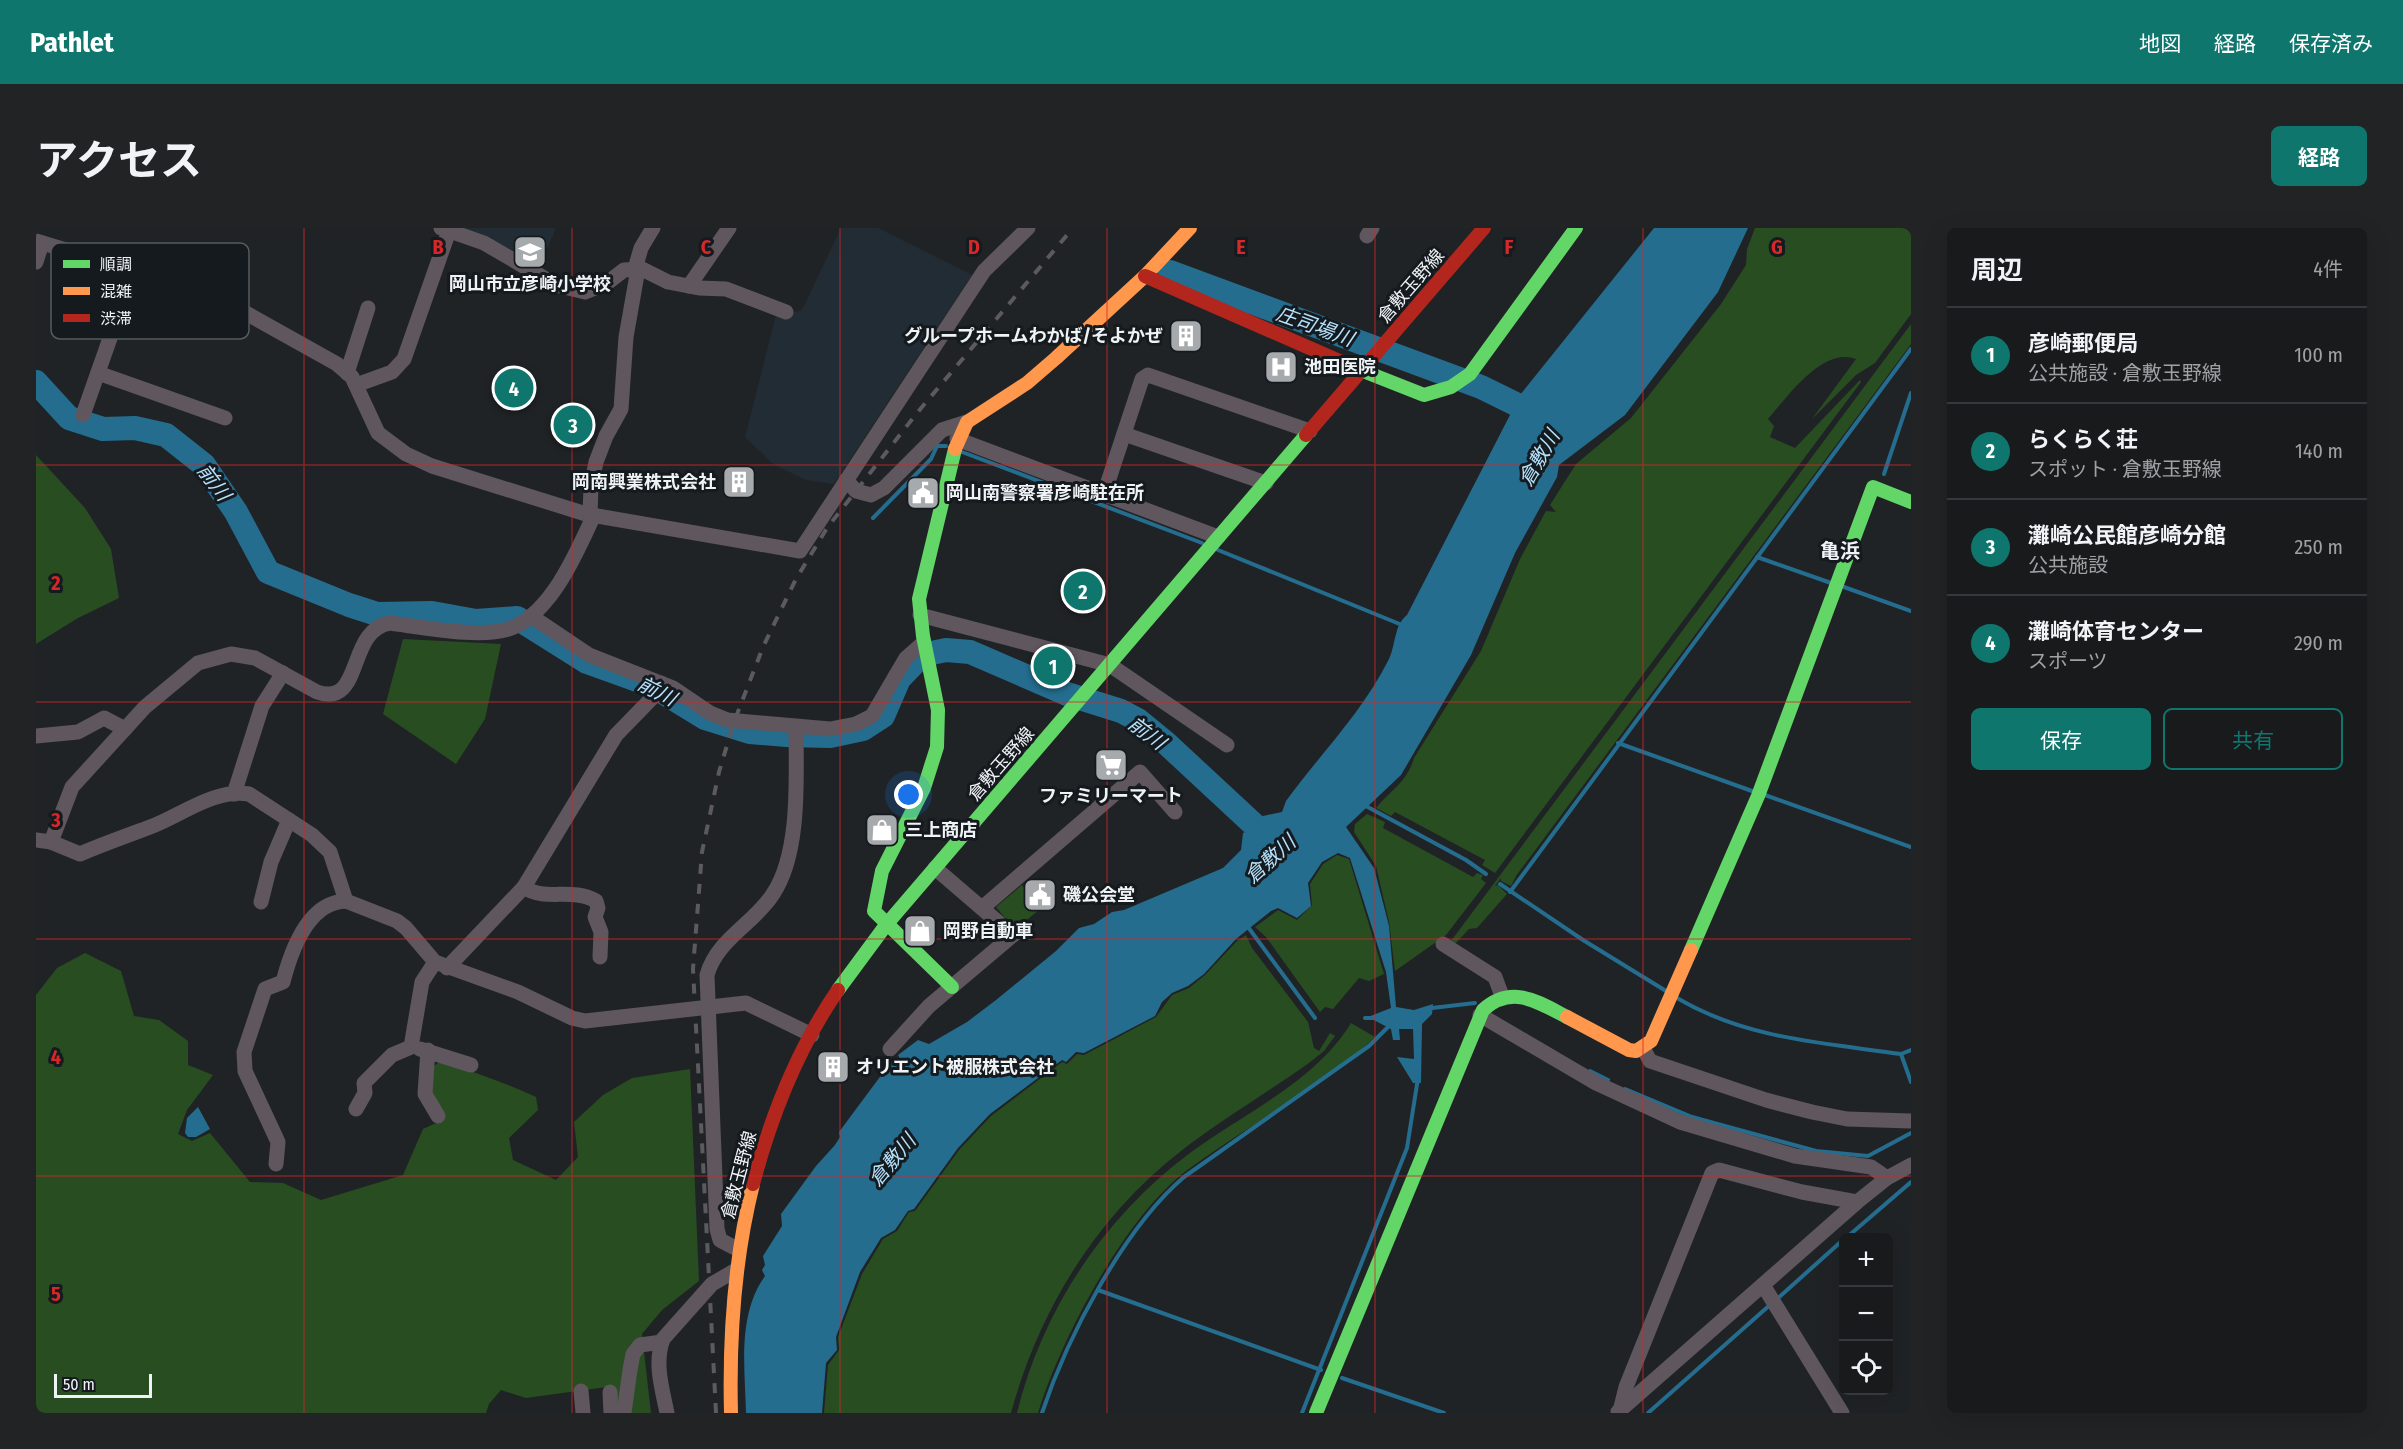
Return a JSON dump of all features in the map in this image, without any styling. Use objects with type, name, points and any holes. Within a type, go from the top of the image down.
[{"type":"street","points":[[346,901],[330,852],[312,835],[249,795],[234,794],[203,802],[152,827],[80,854],[43,841],[72,787],[145,708],[198,663],[216,657],[244,654],[328,696],[344,689],[364,641],[380,625],[390,623],[463,632],[525,620],[570,567],[592,515],[591,487],[596,462],[606,436],[621,409],[626,337],[641,248],[653,228]]},
{"type":"street","points":[[689,286],[729,228]]},
{"type":"street","points":[[249,315],[337,364],[352,379],[378,433],[406,454],[432,466],[592,515],[800,551],[984,271],[1028,228]]},
{"type":"street","points":[[846,480],[856,491],[871,495],[884,488],[942,430],[967,422],[1026,383],[1145,276],[1190,228]]},
{"type":"street","name":"倉敷玉野線","points":[[732,1413],[729,1357],[736,1270],[754,1181],[775,1114],[812,1035],[848,974],[886,925],[1484,228]]},
{"type":"street","points":[[1145,276],[1424,395],[1451,387],[1470,374],[1576,228]]},
{"type":"street","points":[[352,379],[392,372],[404,359],[417,330],[445,230],[508,254],[556,285],[585,292],[607,283],[624,270],[637,269],[689,286],[726,289],[786,312]]},
{"type":"street","points":[[36,262],[39,242]]},
{"type":"street","points":[[352,379],[368,308]]},
{"type":"street","points":[[83,415],[110,339]]},
{"type":"street","points":[[98,373],[225,418]]},
{"type":"street","points":[[1104,494],[1142,378],[1148,375],[1310,430]]},
{"type":"street","points":[[952,987],[886,925],[874,911],[873,897],[904,825],[923,792],[937,750],[939,710],[925,650],[919,596],[957,440],[967,422]]},
{"type":"street","points":[[1124,434],[1266,483]]},
{"type":"street","points":[[957,440],[1104,494],[1212,544]]},
{"type":"street","points":[[1316,1413],[1479,1016],[1490,1003],[1503,996],[1515,994],[1533,999],[1629,1050],[1636,1051],[1643,1048],[1654,1035],[1759,793],[1873,487],[1911,502]]},
{"type":"street","points":[[920,615],[966,625],[1110,665],[1227,745]]},
{"type":"street","points":[[525,620],[589,655],[710,713],[727,720],[796,733],[856,724],[872,716],[906,658],[925,650]]},
{"type":"street","points":[[234,794],[262,706],[283,673]]},
{"type":"street","points":[[411,1047],[422,982],[524,887],[616,735],[659,687]]},
{"type":"street","points":[[36,736],[78,732],[104,718],[125,729]]},
{"type":"street","points":[[739,1250],[720,1240],[717,1229],[707,975],[710,964],[721,948],[773,895],[784,874],[794,815],[796,733]]},
{"type":"street","points":[[982,908],[1140,772],[1175,812]]},
{"type":"street","points":[[261,902],[271,862],[289,820]]},
{"type":"street","points":[[890,1049],[929,1006],[1013,935],[935,868]]},
{"type":"street","points":[[524,887],[533,894],[577,893],[596,901],[598,908],[595,917],[601,932],[600,957]]},
{"type":"street","points":[[276,1164],[278,1142],[244,1071],[244,1052],[265,989],[284,982],[293,948],[320,909],[334,901],[346,901],[397,921],[441,965],[518,992],[572,1018],[585,1021],[746,1003],[812,1035]]},
{"type":"street","points":[[1443,944],[1495,977],[1503,996]]},
{"type":"street","points":[[1479,1016],[1596,1083],[1680,1122],[1795,1156],[1871,1167],[1887,1178]]},
{"type":"street","points":[[356,1109],[365,1093],[364,1083],[392,1055],[411,1047],[428,1050],[471,1065]]},
{"type":"street","points":[[1643,1048],[1650,1061],[1766,1100],[1846,1119],[1911,1121]]},
{"type":"street","points":[[428,1050],[425,1094],[438,1116]]},
{"type":"street","points":[[1619,1412],[1857,1202],[1887,1178],[1911,1165]]},
{"type":"street","points":[[1619,1412],[1626,1387],[1712,1173],[1719,1170],[1802,1192],[1857,1202]]},
{"type":"street","points":[[668,1413],[659,1372],[659,1350],[662,1342],[712,1284],[736,1270]]},
{"type":"street","points":[[1763,1285],[1842,1413]]},
{"type":"street","points":[[624,1413],[633,1354],[640,1345],[662,1342]]},
{"type":"street","points":[[581,1391],[583,1413]]},
{"type":"street","points":[[610,1392],[611,1413]]},
{"type":"shaded area","name":"岡山市立彦崎小学校","points":[[456,228],[556,228],[539,268],[489,237]]},
{"type":"shaded area","points":[[841,228],[878,228],[972,275],[834,484],[806,480],[773,464],[745,437],[777,311],[788,314],[802,310]]},
{"type":"green space","points":[[1755,228],[1911,228],[1911,314],[1875,363],[1856,375],[1812,419],[1856,359],[1844,357],[1819,366],[1795,387],[1768,419],[1774,426],[1770,437],[1795,448],[1860,380],[1861,382],[1495,873],[1482,865],[1485,860],[1395,812],[1391,816],[1376,808],[1407,773],[1481,651],[1520,559],[1546,511],[1556,512],[1550,505],[1576,464],[1631,418],[1721,304],[1746,265],[1747,249]]},
{"type":"green space","points":[[1911,324],[1911,344],[1516,876],[1511,886],[1501,881],[1501,878],[1495,886],[1498,885],[1507,894],[1477,928],[1469,929],[1455,944],[1451,941]]},
{"type":"green space","points":[[36,455],[85,508],[111,549],[119,598],[78,618],[36,644]]},
{"type":"green space","points":[[403,639],[501,644],[485,719],[456,764],[383,714]]},
{"type":"green space","points":[[1367,814],[1385,822],[1383,828],[1473,877],[1477,873],[1483,875],[1481,879],[1486,883],[1446,935],[1395,971],[1389,922],[1376,866],[1354,832],[1355,824]]},
{"type":"green space","points":[[1337,855],[1349,859],[1384,974],[1369,981],[1359,978],[1333,1009],[1325,1007],[1320,1012],[1266,937],[1255,927],[1278,910],[1297,920],[1312,905],[1310,884],[1323,864]]},
{"type":"green space","points":[[1022,885],[1041,908],[1015,930],[996,907]]},
{"type":"green space","points":[[1246,935],[1252,948],[1308,1022],[1314,1048],[1319,1051],[1330,1033],[1335,1036],[1324,1051],[1309,1063],[1181,1151],[1150,1177],[1123,1205],[1097,1236],[1055,1302],[1037,1338],[1011,1413],[824,1413],[828,1365],[839,1350],[838,1337],[862,1274],[883,1239],[897,1231],[909,1212],[915,1211],[959,1150],[991,1116],[1062,1062],[1067,1064],[1077,1054],[1084,1055],[1156,1017],[1172,995],[1189,988]]},
{"type":"green space","points":[[85,953],[121,971],[134,1016],[159,1020],[188,1041],[188,1065],[213,1075],[187,1110],[178,1134],[192,1141],[210,1133],[250,1182],[283,1183],[321,1200],[403,1175],[423,1129],[445,1119],[431,1097],[434,1066],[442,1060],[536,1097],[538,1110],[509,1138],[513,1160],[556,1180],[578,1157],[574,1122],[603,1095],[632,1078],[690,1069],[699,1281],[662,1310],[642,1334],[651,1413],[616,1413],[614,1386],[526,1398],[501,1390],[489,1404],[486,1413],[36,1413],[36,995],[57,968]]},
{"type":"green space","points":[[1351,1023],[1375,1037],[1331,1073],[1186,1171],[1140,1218],[1097,1282],[1078,1316],[1048,1384],[1038,1413],[1017,1413],[1028,1375],[1060,1302],[1104,1236],[1159,1178],[1190,1153],[1277,1095],[1318,1063]]},
{"type":"water","name":"倉敷川","points":[[1654,228],[1748,228],[1718,292],[1625,415],[1559,465],[1557,477],[1515,553],[1471,655],[1401,775],[1346,827],[1374,868],[1389,926],[1396,1007],[1414,1010],[1433,1004],[1432,1014],[1422,1024],[1421,1083],[1413,1083],[1397,1057],[1414,1059],[1413,1029],[1399,1029],[1400,1040],[1393,1040],[1391,1029],[1368,1017],[1391,1008],[1386,972],[1350,858],[1338,853],[1322,862],[1308,883],[1311,906],[1297,918],[1278,908],[1271,911],[1236,939],[1204,974],[1188,986],[1172,993],[1162,1002],[1155,1016],[1084,1053],[1076,1052],[1066,1062],[1062,1060],[990,1114],[958,1148],[914,1209],[908,1211],[895,1230],[881,1238],[860,1272],[836,1337],[837,1350],[826,1363],[822,1413],[746,1413],[744,1360],[746,1325],[756,1291],[765,1276],[762,1270],[765,1265],[763,1256],[782,1226],[781,1214],[816,1166],[835,1145],[840,1137],[839,1132],[891,1062],[897,1063],[900,1059],[898,1055],[918,1040],[929,1044],[967,1022],[1056,951],[1079,928],[1094,924],[1112,912],[1124,910],[1223,868],[1241,850],[1243,833],[1260,825],[1263,816],[1282,812],[1286,801],[1354,715],[1378,679],[1389,659],[1397,629],[1407,615],[1510,415],[1515,398],[1520,395]]},
{"type":"water","points":[[198,1107],[210,1129],[196,1137],[188,1137],[185,1133],[187,1118]]},
{"type":"waterway","name":"庄司場川","points":[[1170,272],[1481,387],[1542,417]]},
{"type":"waterway","points":[[1510,892],[1911,349]]},
{"type":"waterway","name":"前川","points":[[36,382],[69,418],[103,429],[135,428],[166,435],[204,465],[236,512],[268,572],[349,605],[377,614],[432,613],[476,621],[517,618],[587,662],[651,685],[705,718],[750,732],[787,735],[830,736],[863,729],[883,716],[899,679],[922,655],[946,650],[970,652],[1067,694],[1121,711],[1138,720],[1279,848]]},
{"type":"waterway","points":[[1884,474],[1911,393]]},
{"type":"waterway","points":[[873,518],[931,459],[937,446],[946,446]]},
{"type":"waterway","points":[[962,452],[1202,543]]},
{"type":"waterway","points":[[1218,550],[1402,625]]},
{"type":"waterway","points":[[1757,557],[1831,583]]},
{"type":"waterway","points":[[1844,587],[1911,611]]},
{"type":"waterway","points":[[1618,743],[1752,791]]},
{"type":"waterway","points":[[1765,795],[1911,847]]},
{"type":"waterway","points":[[1364,805],[1466,860],[1486,874]]},
{"type":"waterway","points":[[1500,884],[1583,940],[1666,991]]},
{"type":"waterway","points":[[1248,927],[1315,1018]]},
{"type":"waterway","points":[[1677,998],[1703,1012],[1758,1031],[1814,1042],[1901,1054],[1911,1082]]},
{"type":"waterway","points":[[1432,1008],[1475,1003]]},
{"type":"waterway","points":[[1365,1018],[1373,1018]]},
{"type":"waterway","points":[[1042,1413],[1066,1352],[1099,1286],[1140,1225],[1161,1199],[1184,1177],[1369,1046],[1390,1025]]},
{"type":"waterway","points":[[1901,1054],[1911,1050]]},
{"type":"waterway","points":[[1590,1071],[1608,1080]]},
{"type":"waterway","points":[[1302,1413],[1407,1148],[1418,1078]]},
{"type":"waterway","points":[[1625,1089],[1692,1117],[1816,1151],[1868,1156],[1911,1133]]},
{"type":"waterway","points":[[1852,1233],[1911,1182]]},
{"type":"waterway","points":[[1777,1299],[1839,1243]]},
{"type":"waterway","points":[[1098,1290],[1321,1370]]},
{"type":"waterway","points":[[1648,1413],[1771,1304]]},
{"type":"waterway","points":[[1342,1378],[1444,1413]]},
{"type":"railway","points":[[716,1413],[693,969],[702,852],[719,772],[734,722],[763,647],[796,579],[827,528],[917,413],[1073,228]]},
{"type":"traffic: fast","points":[[1353,367],[1424,395],[1451,387],[1470,374],[1576,228]]},
{"type":"traffic: fast","points":[[838,990],[886,925],[1306,435]]},
{"type":"traffic: fast","points":[[952,987],[874,911],[882,871],[924,788],[937,747],[938,710],[923,636],[919,599],[955,449]]},
{"type":"traffic: fast","points":[[1691,950],[1758,796],[1873,487],[1911,502]]},
{"type":"traffic: fast","points":[[1316,1413],[1483,1010],[1494,1002],[1515,997],[1535,1001],[1567,1017]]},
{"type":"traffic: slow","points":[[955,449],[967,422],[1027,383],[1056,358],[1145,276],[1190,228]]},
{"type":"traffic: slow","points":[[1567,1017],[1629,1050],[1636,1051],[1651,1041],[1691,950]]},
{"type":"traffic: slow","points":[[731,1413],[734,1298],[741,1241],[753,1184]]},
{"type":"traffic: jam","points":[[1306,435],[1484,228]]},
{"type":"traffic: jam","points":[[1145,276],[1353,367]]},
{"type":"traffic: jam","points":[[753,1184],[768,1133],[787,1083],[810,1035],[838,990]]},
{"type":"place","name":"岡山市立彦崎小学校","points":[[530,252]]},
{"type":"place","name":"グループホームわかば/そよかぜ","points":[[1186,336]]},
{"type":"place","name":"池田医院","points":[[1281,367]]},
{"type":"place","name":"灘崎体育センター","points":[[514,388]]},
{"type":"place","name":"灘崎公民館彦崎分館","points":[[573,425]]},
{"type":"place","name":"岡南興業株式会社","points":[[739,482]]},
{"type":"place","name":"岡山南警察署彦崎駐在所","points":[[923,493]]},
{"type":"place","name":"らくらく荘","points":[[1083,591]]},
{"type":"place","name":"彦崎郵便局","points":[[1053,666]]},
{"type":"place","name":"ファミリーマート","points":[[1111,765]]},
{"type":"place","name":"三上商店","points":[[882,830]]},
{"type":"place","name":"磯公会堂","points":[[1040,895]]},
{"type":"place","name":"岡野自動車","points":[[920,931]]},
{"type":"place","name":"オリエント被服株式会社","points":[[833,1067]]},
{"type":"district","name":"亀浜","points":[[1840,551]]}]
